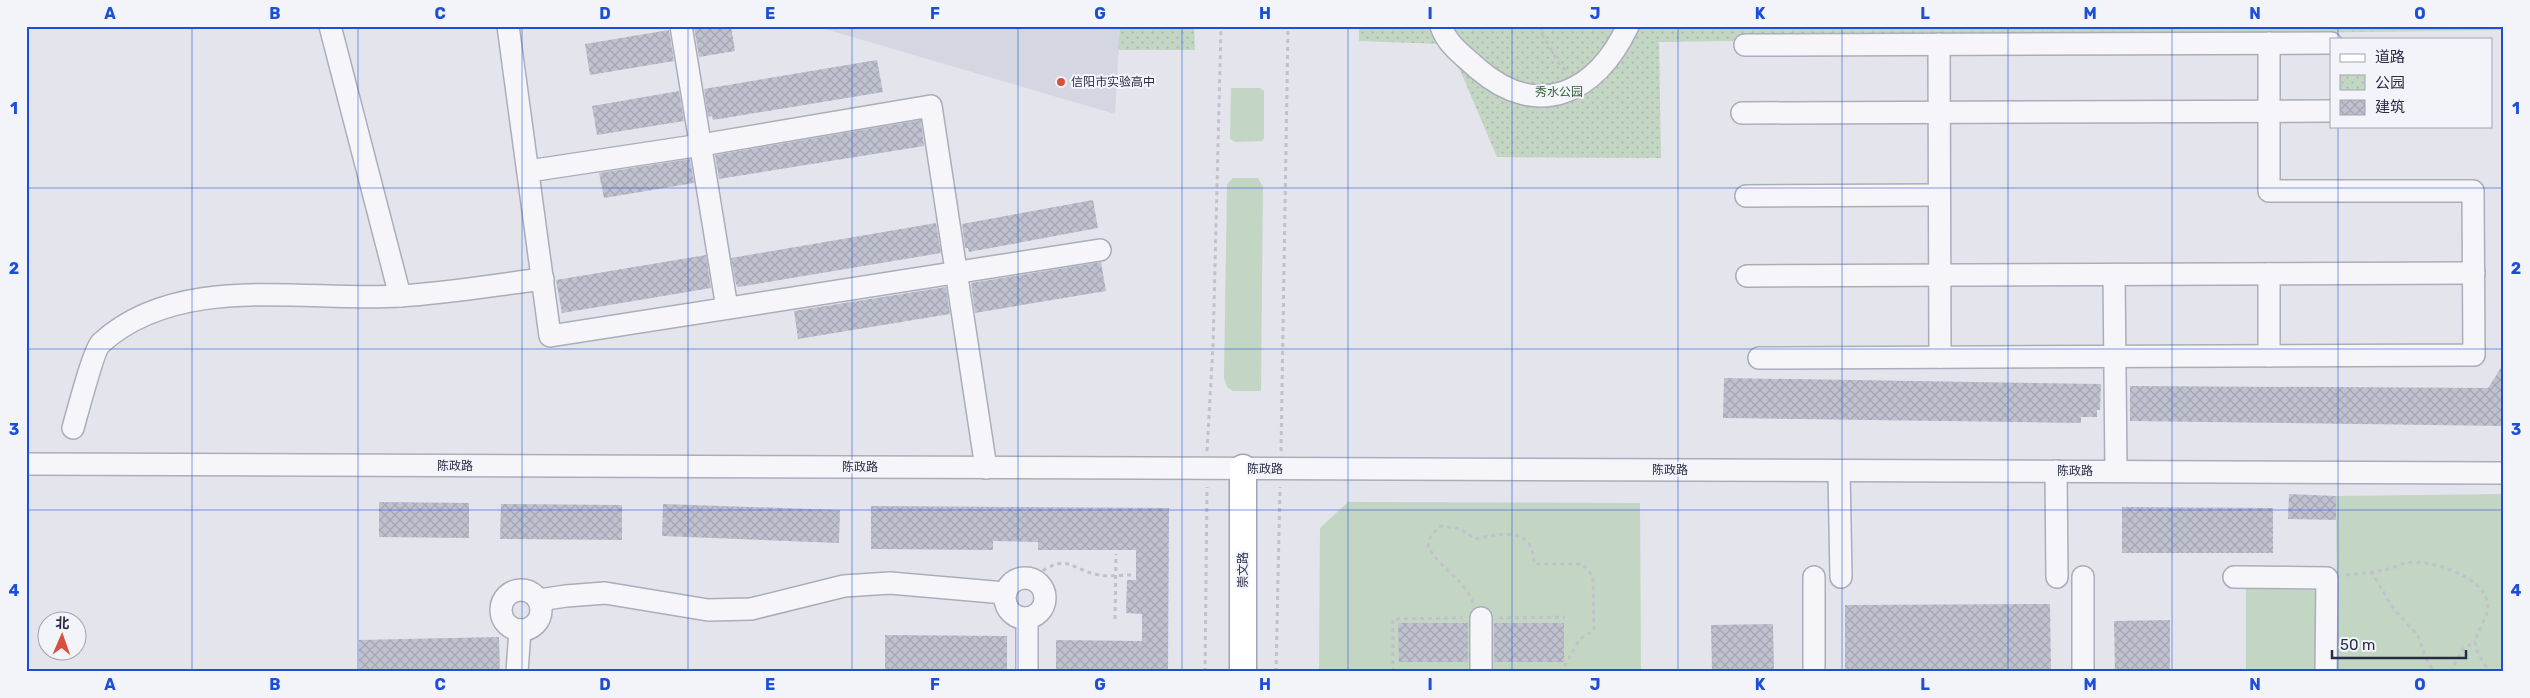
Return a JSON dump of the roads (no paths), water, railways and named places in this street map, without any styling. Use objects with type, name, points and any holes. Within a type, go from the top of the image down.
[{"type":"main road","name":"崇文路","points":[[1243,468],[1244,672]]},
{"type":"street","points":[[330,26],[400,296]]},
{"type":"street","points":[[508,26],[550,336],[1100,250]]},
{"type":"street","points":[[681,26],[727,308]]},
{"type":"street","points":[[1440,26],[1444,35],[1459,54],[1493,82],[1522,95],[1550,97],[1567,92],[1585,80],[1613,54],[1628,26]]},
{"type":"street","points":[[1759,358],[2474,356],[2473,191],[2269,191],[2269,43]]},
{"type":"street","points":[[1745,45],[2330,43]]},
{"type":"street","points":[[1938,44],[1940,357]]},
{"type":"street","points":[[529,171],[701,145],[931,106],[986,468]]},
{"type":"street","points":[[1742,113],[2330,111]]},
{"type":"street","points":[[1746,196],[1939,195]]},
{"type":"street","points":[[2269,274],[2269,356]]},
{"type":"street","points":[[1747,276],[2474,274]]},
{"type":"street","points":[[2114,275],[2116,471]]},
{"type":"street","points":[[73,428],[99,344],[130,322],[159,309],[229,296],[400,296],[542,279]]},
{"type":"street","name":"陈政路","points":[[26,464],[2504,473]]},
{"type":"street","points":[[1839,471],[1840,577]]},
{"type":"street","points":[[2056,471],[2057,577]]},
{"type":"street","points":[[1814,577],[1814,672]]},
{"type":"street","points":[[2234,577],[2326,578],[2326,672]]},
{"type":"street","points":[[1028,578],[1037,581],[1044,588],[1046,598],[1043,608],[1037,615],[1027,618],[1018,617],[1009,612],[1005,603],[1005,593],[1010,584],[1018,579],[1028,578]]},
{"type":"street","points":[[2083,578],[2083,672]]},
{"type":"street","points":[[539,600],[605,593],[708,610],[751,608],[844,586],[890,583],[1005,593]]},
{"type":"street","points":[[524,590],[533,593],[539,600],[542,610],[539,620],[533,627],[520,630],[514,629],[506,623],[501,615],[501,605],[506,596],[514,591],[524,590]]},
{"type":"street","points":[[1027,618],[1027,672]]},
{"type":"street","points":[[1479,618],[1481,672]]},
{"type":"street","points":[[518,672],[520,630]]},
{"type":"place","name":"信阳市实验高中","points":[[1061,82]]},
{"type":"park label","name":"秀水公园","points":[[1559,92]]}]
